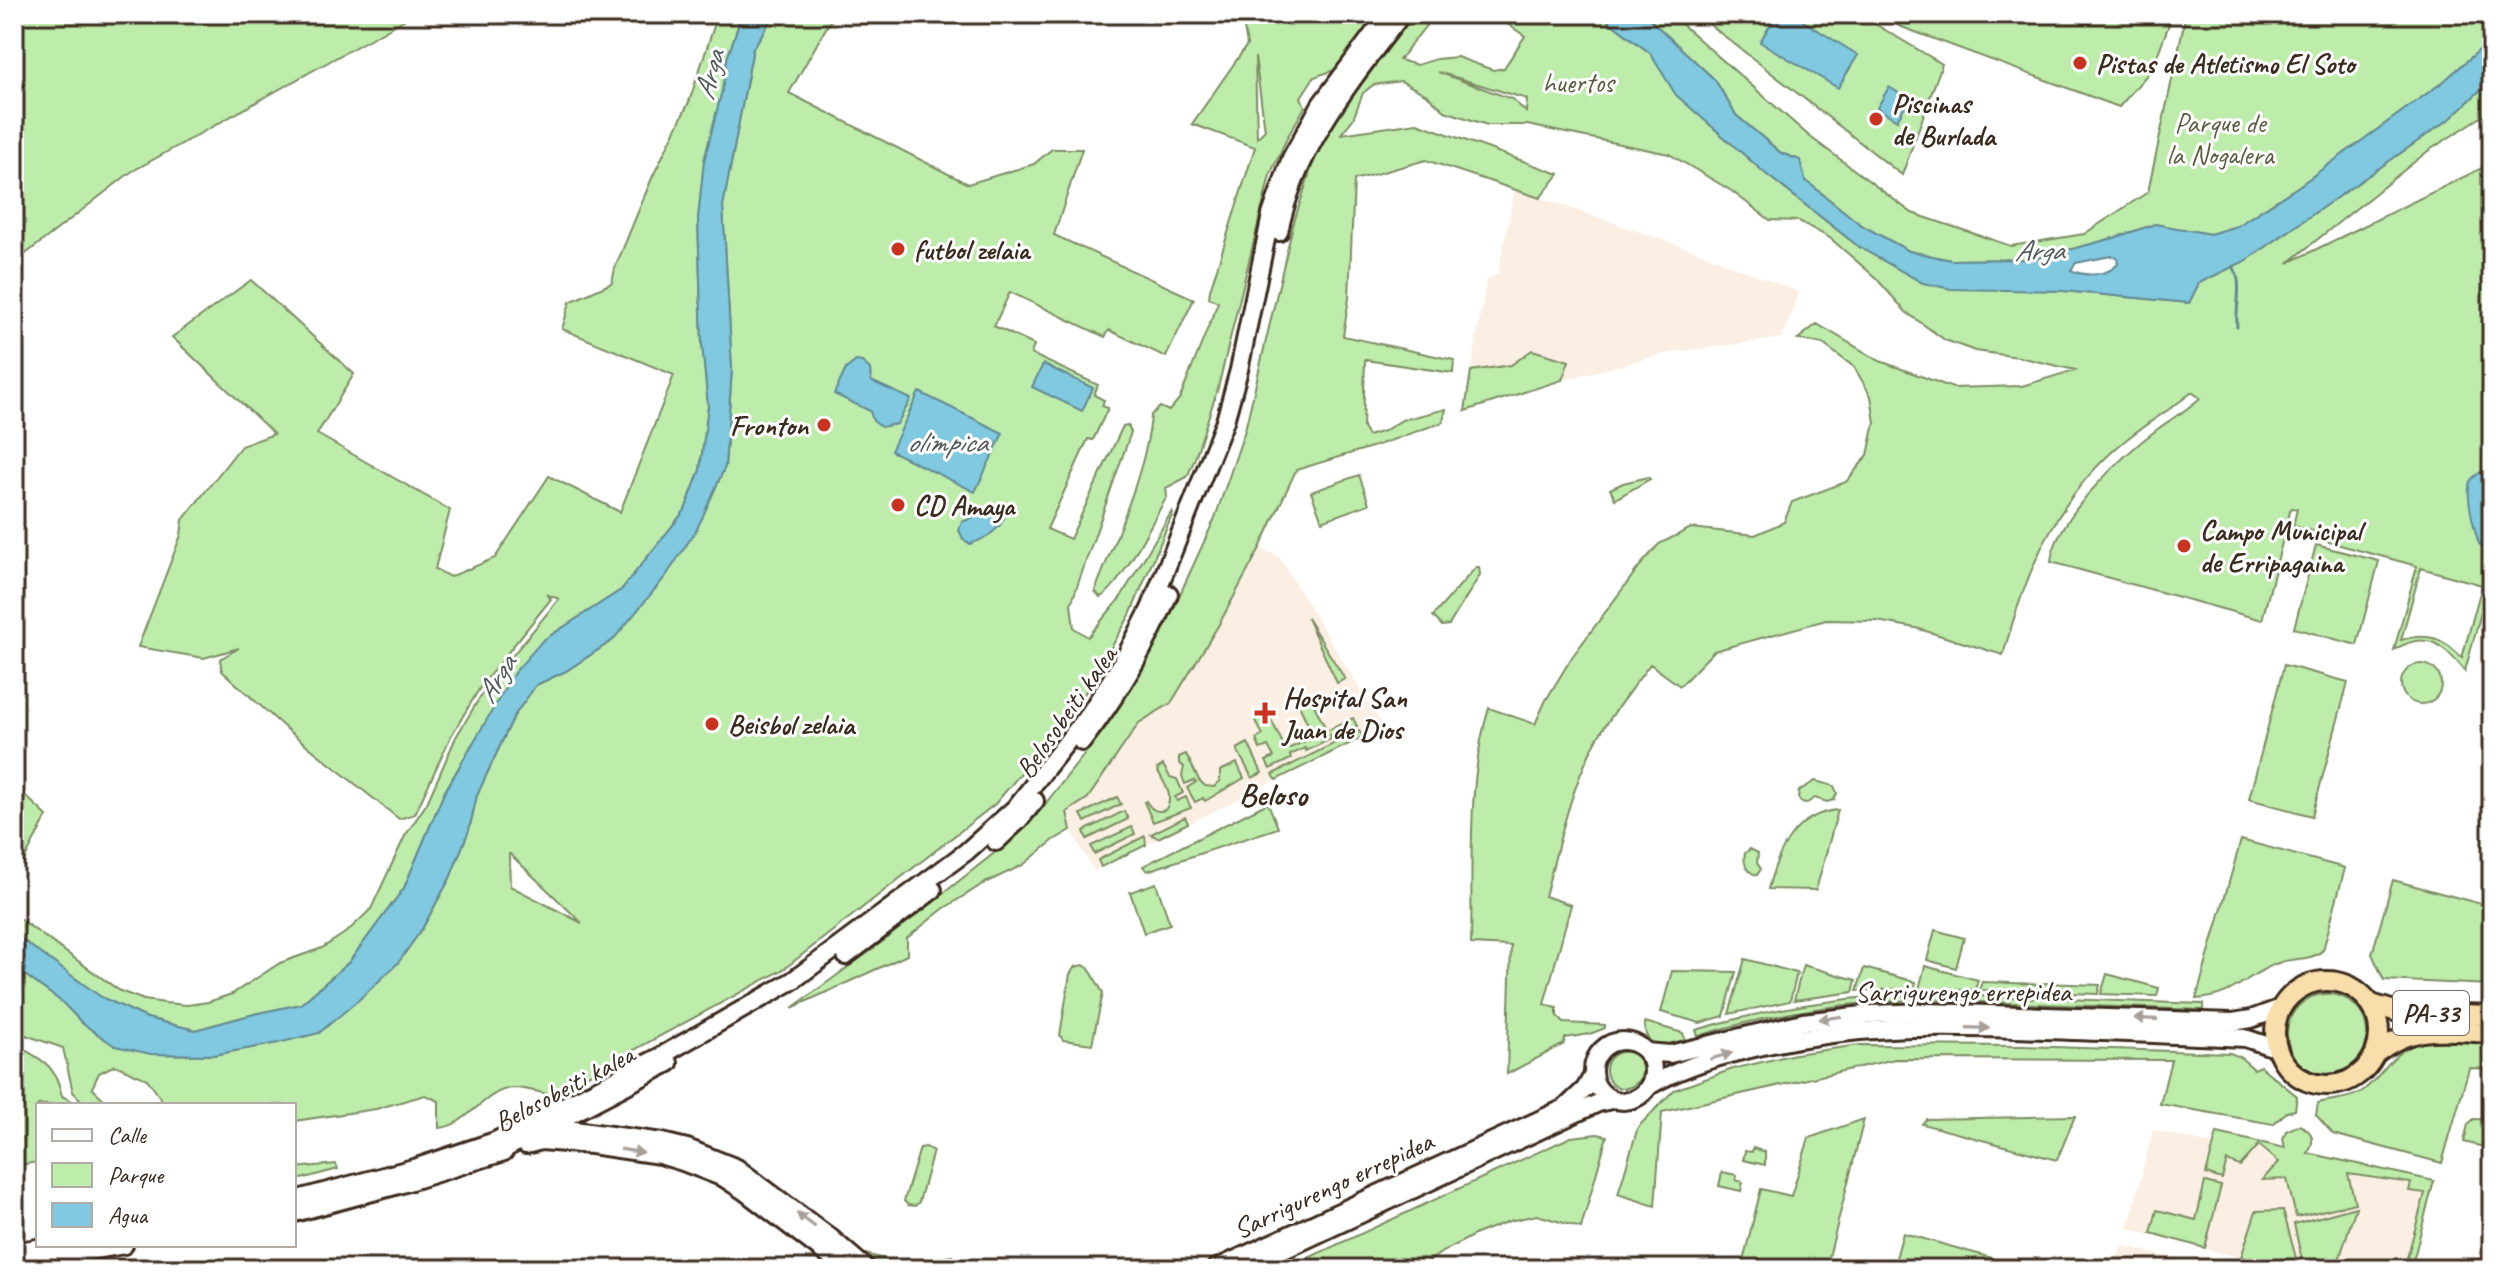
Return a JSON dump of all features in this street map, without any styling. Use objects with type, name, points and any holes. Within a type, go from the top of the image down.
[{"type":"highway","name":"PA-33","points":[[2278,1049],[2292,1072],[2317,1085],[2338,1084],[2355,1078],[2369,1064],[2376,1053],[2380,1035],[2378,1018],[2371,1004],[2354,988],[2341,982],[2324,981],[2305,986],[2290,996],[2281,1008]]},
{"type":"highway","name":"PA-33","points":[[2371,1004],[2398,1012],[2492,1015]]},
{"type":"highway","points":[[2278,1049],[2275,1027],[2281,1008]]},
{"type":"highway","name":"PA-33","points":[[2376,1053],[2395,1039],[2416,1032],[2492,1033]]},
{"type":"main road","name":"Belosobeiti kalea","points":[[508,1136],[661,1056],[792,981],[966,852],[1015,808],[1089,714],[1138,636],[1216,448],[1239,370],[1271,215],[1291,158],[1321,104],[1388,14]]},
{"type":"main road","name":"Belosobeiti kalea","points":[[493,1155],[734,1028],[788,996],[854,950],[1002,837],[1101,718],[1159,616],[1230,442],[1244,395],[1281,218],[1310,142],[1402,14]]},
{"type":"main road","name":"Sarrigurengo errepidea","points":[[1646,1052],[1670,1054],[1803,1022],[1872,1014],[1927,1012],[2233,1022],[2281,1008]]},
{"type":"main road","name":"Sarrigurengo errepidea","points":[[1649,1086],[1672,1072],[1717,1057],[1786,1040],[1873,1028],[1965,1027],[2245,1038],[2278,1049]]},
{"type":"main road","points":[[1629,1041],[1646,1052],[1653,1069],[1649,1086],[1642,1095],[1631,1100],[1612,1100],[1597,1088],[1593,1075],[1594,1061],[1605,1046],[1629,1041]]},
{"type":"main road","name":"Belosobeiti kalea","points":[[558,1114],[645,1068],[661,1056]]},
{"type":"main road","name":"Sarrigurengo errepidea","points":[[1215,1269],[1565,1108],[1585,1089],[1593,1075]]},
{"type":"main road","name":"Sarrigurengo errepidea","points":[[1243,1269],[1598,1103],[1612,1100]]},
{"type":"main road","points":[[296,1199],[417,1167],[508,1136],[542,1130],[574,1130],[662,1142],[687,1148],[737,1168],[867,1269]]},
{"type":"main road","points":[[296,1212],[541,1141],[621,1149],[683,1162],[724,1178],[846,1269]]},
{"type":"main road","points":[[14,1252],[43,1247]]},
{"type":"main road","points":[[14,1264],[112,1247]]},
{"type":"shaded area","points":[[1515,189],[1701,253],[1799,292],[1782,338],[1669,353],[1562,380],[1465,411],[1486,280],[1498,274]]},
{"type":"shaded area","name":"Hospital San Juan de Dios","points":[[1260,548],[1279,557],[1381,723],[1379,729],[1094,871],[1071,830],[1067,812],[1088,798],[1139,723],[1171,703],[1218,626]]},
{"type":"shaded area","points":[[2153,1130],[2214,1145],[2217,1133],[2270,1143],[2279,1162],[2313,1166],[2324,1156],[2412,1176],[2426,1192],[2404,1269],[2284,1269],[2128,1229]]},
{"type":"shaded area","points":[[2121,1245],[2180,1260],[2187,1258],[2184,1269],[2115,1269]]},
{"type":"green space","points":[[14,14],[409,14],[409,17],[131,172],[14,263]]},
{"type":"green space","points":[[718,14],[742,14],[727,59],[704,161],[698,219],[702,344],[708,406],[700,470],[685,510],[621,590],[542,641],[471,746],[444,793],[404,888],[349,962],[301,1004],[195,1030],[147,1018],[101,997],[14,934],[14,915],[120,991],[144,1000],[165,1003],[187,1005],[232,994],[280,963],[322,948],[348,931],[371,909],[405,836],[427,803],[456,737],[485,689],[559,599],[546,594],[551,599],[481,686],[451,736],[415,814],[399,819],[284,727],[222,671],[220,659],[239,648],[204,658],[138,647],[181,535],[183,520],[241,446],[274,434],[172,337],[251,280],[354,374],[317,434],[450,510],[435,569],[450,577],[495,558],[549,476],[620,512],[674,375],[562,329],[570,302],[612,283],[615,268],[652,178],[689,102]]},
{"type":"green space","points":[[775,14],[843,14],[830,21],[789,93],[968,184],[1034,164],[1052,149],[1082,149],[1054,235],[1194,299],[1166,357],[1109,330],[1105,337],[1010,292],[994,326],[1034,345],[1031,354],[1098,385],[1094,395],[1104,400],[1102,406],[1108,408],[1093,440],[1088,439],[1047,529],[1070,539],[1123,426],[1128,425],[1131,432],[1071,604],[1074,628],[1088,637],[1121,597],[1173,513],[1130,615],[1083,696],[1077,698],[1061,720],[1064,722],[995,804],[784,969],[551,1095],[517,1088],[502,1090],[458,1122],[439,1128],[439,1101],[425,1095],[376,1109],[296,1121],[296,1103],[164,1103],[147,1079],[115,1065],[99,1073],[92,1088],[108,1103],[84,1103],[73,1092],[63,1048],[14,1031],[14,967],[62,1002],[83,1024],[151,1054],[213,1055],[278,1043],[362,997],[400,959],[422,929],[450,878],[469,830],[477,795],[514,716],[536,685],[566,671],[613,640],[725,467],[732,369],[723,206],[753,48]],"holes":[[[509,854],[510,854],[582,923],[510,886]]]},
{"type":"green space","name":"huertos","points":[[1239,14],[1435,14],[1399,60],[1417,65],[1457,57],[1493,70],[1504,68],[1525,36],[1493,14],[1599,14],[1650,53],[1677,95],[1766,174],[1859,247],[1923,283],[2063,291],[2189,303],[2199,283],[2247,260],[2451,118],[2492,79],[2492,110],[2428,151],[2288,263],[2492,163],[2492,584],[2489,583],[2465,671],[2450,654],[2434,643],[2416,641],[2394,650],[2417,566],[2318,539],[2319,533],[2293,526],[2297,509],[2291,508],[2262,620],[2051,562],[2055,545],[2078,507],[2128,453],[2200,398],[2192,392],[2102,461],[2063,510],[2034,564],[2003,655],[1916,628],[1877,621],[1826,620],[1714,651],[1680,686],[1650,664],[1608,721],[1587,759],[1566,817],[1545,896],[1571,905],[1544,1004],[1557,1008],[1557,1016],[1564,1023],[1605,1025],[1605,1028],[1565,1038],[1564,1044],[1507,1074],[1511,946],[1471,944],[1474,795],[1489,708],[1535,724],[1572,657],[1659,544],[1691,528],[1755,535],[1784,522],[1792,502],[1846,482],[1868,455],[1875,423],[1871,396],[1854,367],[1823,344],[1798,339],[1817,324],[1880,361],[1953,388],[2022,386],[2075,370],[1975,351],[1945,340],[1906,312],[1876,278],[1830,238],[1799,221],[1770,220],[1730,190],[1669,154],[1527,125],[1487,125],[1445,111],[1427,95],[1401,81],[1373,85],[1363,93],[1353,119],[1341,134],[1417,123],[1559,174],[1540,198],[1426,160],[1354,180],[1349,298],[1343,336],[1454,360],[1453,373],[1365,360],[1363,428],[1368,436],[1402,420],[1446,409],[1443,422],[1296,470],[1260,548],[1218,626],[1171,703],[1139,723],[1088,798],[1067,812],[1071,830],[1023,865],[983,884],[943,909],[907,938],[907,955],[792,1008],[869,952],[1026,828],[1106,727],[1170,616],[1215,518],[1245,430],[1293,225],[1320,141],[1382,54],[1314,77],[1301,97],[1305,107],[1270,175],[1218,388],[1194,461],[1187,477],[1166,488],[1167,497],[1136,552],[1117,581],[1100,597],[1095,591],[1137,480],[1151,415],[1160,407],[1169,411],[1180,398],[1218,302],[1209,298],[1210,290],[1255,147],[1192,124],[1247,45]],"holes":[[[1255,57],[1265,130],[1257,138]],[[1438,72],[1527,99],[1526,112],[1512,99]],[[2421,568],[2482,585],[2462,658],[2435,638],[2401,640]]]},
{"type":"green space","name":"Parque de la Nogalera","points":[[1644,14],[1670,14],[1809,136],[1912,213],[2011,246],[2084,234],[2148,192],[2186,14],[2492,14],[2492,39],[2443,82],[2299,186],[2237,226],[2210,234],[2155,224],[2034,259],[1951,260],[1909,251],[1861,225],[1805,180],[1800,160],[1781,153],[1736,115],[1715,80]]},
{"type":"green space","name":"Piscinas de Burlada","points":[[1696,14],[1870,14],[1870,21],[1942,64],[1902,175]]},
{"type":"green space","name":"Pistas de Atletismo El Soto","points":[[1892,14],[2173,14],[2152,69],[2119,107],[1899,26],[1892,20]]},
{"type":"green space","points":[[1532,350],[1569,361],[1562,380],[1465,411],[1471,371],[1511,365]]},
{"type":"green space","points":[[1359,475],[1369,504],[1322,521],[1311,492]]},
{"type":"green space","points":[[1650,479],[1615,499],[1610,489],[1623,483]]},
{"type":"green space","points":[[2316,545],[2379,561],[2357,645],[2294,628]]},
{"type":"green space","points":[[1479,567],[1480,575],[1449,625],[1442,626],[1433,616]]},
{"type":"green space","points":[[1307,618],[1345,679],[1337,683]]},
{"type":"green space","points":[[2421,664],[2435,670],[2441,684],[2435,698],[2421,704],[2407,698],[2401,684],[2407,670]]},
{"type":"green space","points":[[2284,665],[2348,682],[2312,816],[2249,799]]},
{"type":"green space","points":[[1308,693],[1327,731],[1353,718],[1357,726],[1346,732],[1344,728],[1330,735],[1331,739],[1290,755],[1291,759],[1270,769],[1266,761],[1274,757],[1268,746],[1260,749],[1256,739],[1263,735],[1255,719],[1268,713],[1286,750],[1314,737],[1296,699]]},
{"type":"green space","points":[[1359,731],[1363,737],[1276,780],[1273,774]]},
{"type":"green space","points":[[1248,743],[1262,773],[1252,778],[1237,749]]},
{"type":"green space","points":[[1186,754],[1205,786],[1214,787],[1220,781],[1220,771],[1237,763],[1244,778],[1205,801],[1203,798],[1195,802],[1187,788],[1196,782],[1185,784],[1182,776],[1184,767],[1179,763],[1179,757]]},
{"type":"green space","points":[[1163,765],[1170,777],[1177,779],[1183,793],[1175,797],[1177,801],[1186,797],[1191,808],[1153,822],[1144,802],[1156,811],[1165,810],[1168,805],[1167,790],[1157,769]]},
{"type":"green space","points":[[1815,781],[1834,786],[1837,793],[1834,800],[1827,802],[1815,798],[1807,803],[1801,802],[1799,791]]},
{"type":"green space","points":[[14,785],[47,816],[14,880]]},
{"type":"green space","points":[[1117,797],[1121,804],[1085,822],[1081,814]]},
{"type":"green space","points":[[1268,803],[1278,828],[1147,871],[1143,866]]},
{"type":"green space","points":[[1838,810],[1816,890],[1768,889],[1777,861],[1790,837],[1810,819]]},
{"type":"green space","points":[[1124,811],[1128,819],[1087,839],[1084,831]]},
{"type":"green space","points":[[1185,817],[1188,823],[1158,838],[1151,834]]},
{"type":"green space","points":[[1132,827],[1135,834],[1094,854],[1091,846]]},
{"type":"green space","points":[[1145,836],[1146,845],[1101,867],[1098,860]]},
{"type":"green space","points":[[2241,840],[2345,868],[2323,950],[2314,956],[2287,960],[2269,967],[2222,994],[2196,999]]},
{"type":"green space","points":[[1750,849],[1758,853],[1757,863],[1761,869],[1757,875],[1750,872],[1745,864],[1745,853]]},
{"type":"green space","points":[[2393,880],[2492,907],[2490,985],[2384,980],[2372,954]]},
{"type":"green space","points":[[1156,883],[1170,924],[1144,933],[1130,892]]},
{"type":"green space","points":[[1935,930],[1964,938],[1956,968],[1927,960]]},
{"type":"green space","points":[[1745,959],[1797,973],[1790,1001],[1729,1014]]},
{"type":"green space","points":[[1083,965],[1089,968],[1103,993],[1092,1044],[1063,1040],[1060,1035],[1070,974],[1075,967]]},
{"type":"green space","points":[[1803,965],[1856,980],[1853,992],[1794,1000]]},
{"type":"green space","points":[[1925,966],[1978,980],[1975,990],[1919,989]]},
{"type":"green space","points":[[1864,968],[1916,982],[1915,988],[1857,991]]},
{"type":"green space","points":[[1672,971],[1736,972],[1724,1016],[1700,1023],[1661,1012]]},
{"type":"green space","points":[[2107,974],[2159,988],[2157,996],[2101,994]]},
{"type":"green space","points":[[1982,982],[2039,984],[2036,992],[1979,990]]},
{"type":"green space","points":[[2042,983],[2100,985],[2098,994],[2040,992]]},
{"type":"green space","points":[[1920,994],[1920,1000],[1808,1010],[1698,1036],[1696,1030],[1807,1004]]},
{"type":"green space","points":[[1928,994],[2203,1004],[2203,1010],[1928,1000]]},
{"type":"green space","points":[[2319,994],[2335,994],[2356,1005],[2367,1026],[2367,1042],[2356,1063],[2335,1074],[2319,1074],[2305,1068],[2293,1056],[2287,1042],[2287,1026],[2293,1012],[2305,1000]]},
{"type":"green space","points":[[1645,1022],[1683,1033],[1687,1046],[1657,1045],[1647,1038]]},
{"type":"green space","points":[[2426,1042],[2492,1042],[2492,1069],[2469,1068],[2442,1163],[2333,1134],[2316,1115],[2318,1103],[2361,1092],[2405,1049]]},
{"type":"green space","points":[[14,1044],[46,1064],[55,1076],[62,1096],[75,1103],[36,1103],[36,1162],[14,1166]]},
{"type":"green space","points":[[1860,1045],[2023,1046],[2230,1053],[2254,1069],[2260,1066],[2297,1096],[2295,1110],[2287,1112],[2273,1124],[2160,1104],[2171,1060],[1895,1059],[1662,1112],[1655,1206],[1618,1194],[1638,1127],[1674,1090],[1733,1069],[1795,1054]]},
{"type":"green space","points":[[1624,1052],[1637,1057],[1642,1070],[1637,1083],[1624,1088],[1611,1083],[1606,1070],[1611,1057]]},
{"type":"green space","points":[[2075,1116],[2057,1160],[1922,1124],[1926,1119]]},
{"type":"green space","points":[[1864,1119],[1826,1269],[1741,1269],[1761,1189],[1791,1196],[1809,1138]]},
{"type":"green space","points":[[2474,1119],[2492,1120],[2492,1149],[2464,1142],[2468,1124]]},
{"type":"green space","points":[[2299,1125],[2308,1130],[2312,1137],[2308,1153],[2434,1181],[2411,1269],[2404,1269],[2425,1193],[2409,1191],[2411,1183],[2348,1174],[2355,1203],[2296,1217],[2287,1179],[2262,1180],[2279,1162],[2259,1145],[2240,1166],[2227,1161],[2222,1179],[2206,1174],[2217,1133],[2285,1148],[2283,1139],[2286,1131]]},
{"type":"green space","points":[[1607,1136],[1581,1228],[1537,1215],[1509,1221],[1476,1234],[1418,1269],[1296,1269],[1308,1258],[1571,1137]]},
{"type":"green space","points":[[920,1148],[933,1151],[919,1202],[915,1206],[908,1205],[904,1201]]},
{"type":"green space","points":[[1753,1148],[1765,1152],[1765,1165],[1743,1160],[1745,1151],[1752,1152]]},
{"type":"green space","points":[[336,1164],[338,1169],[296,1180],[296,1168]]},
{"type":"green space","points":[[1722,1172],[1737,1175],[1736,1180],[1743,1182],[1741,1191],[1719,1186]]},
{"type":"green space","points":[[2205,1182],[2221,1186],[2205,1248],[2151,1233],[2157,1210],[2196,1220]]},
{"type":"green space","points":[[2356,1207],[2336,1269],[2304,1269],[2294,1224]]},
{"type":"green space","points":[[2283,1210],[2299,1269],[2284,1269],[2241,1257],[2256,1211]]},
{"type":"green space","points":[[1903,1233],[2031,1269],[1908,1269],[1894,1265]]},
{"type":"green space","points":[[857,1252],[905,1264],[952,1256],[950,1269],[879,1269]]},
{"type":"water","name":"Arga","points":[[742,14],[775,14],[753,48],[723,206],[732,369],[725,467],[697,529],[666,576],[613,640],[566,671],[536,685],[514,716],[477,795],[469,830],[450,878],[422,929],[398,963],[362,997],[319,1033],[278,1043],[213,1055],[151,1054],[115,1046],[14,967],[14,934],[101,997],[147,1018],[195,1030],[301,1004],[349,962],[404,888],[444,793],[514,673],[542,641],[621,590],[685,510],[700,470],[708,406],[702,344],[698,219],[704,161],[727,59]]},
{"type":"water","points":[[1599,14],[1644,14],[1715,80],[1736,115],[1781,153],[1800,160],[1805,180],[1861,225],[1909,251],[1951,260],[2034,259],[2155,224],[2210,234],[2237,226],[2299,186],[2443,82],[2492,39],[2492,79],[2451,118],[2247,260],[2199,283],[2189,303],[2063,291],[1951,289],[1923,283],[1859,247],[1766,174],[1676,95],[1650,53]],"holes":[[[2117,257],[2118,264],[2102,273],[2071,270],[2076,263]]]},
{"type":"water","points":[[1777,14],[1792,14],[1858,55],[1838,88],[1760,42]]},
{"type":"water","points":[[1889,87],[1909,99],[1897,120],[1877,108]]},
{"type":"water","points":[[856,361],[870,369],[871,381],[911,399],[897,424],[881,427],[873,421],[870,411],[834,394],[846,369]]},
{"type":"water","points":[[1043,364],[1093,388],[1082,411],[1032,387]]},
{"type":"water","name":"olimpica","points":[[919,392],[1003,433],[975,492],[891,451]]},
{"type":"water","points":[[2481,472],[2492,477],[2492,551],[2479,544],[2469,502],[2471,480]]},
{"type":"water","points":[[995,508],[1002,509],[1005,515],[996,530],[970,544],[963,539],[959,530],[962,522]]},
{"type":"waterway","points":[[2233,266],[2239,288],[2237,327]]},
{"type":"place","name":"Pistas de Atletismo El Soto","points":[[2080,63]]},
{"type":"place","name":"Piscinas de Burlada","points":[[1876,119]]},
{"type":"place","name":"futbol zelaia","points":[[898,249]]},
{"type":"place","name":"Fronton","points":[[824,425]]},
{"type":"place","name":"CD Amaya","points":[[898,505]]},
{"type":"place","name":"Campo Municipal de Erripagaina","points":[[2184,546]]},
{"type":"place","name":"Hospital San Juan de Dios","points":[[1265,713]]},
{"type":"place","name":"Beisbol zelaia","points":[[712,724]]},
{"type":"district","name":"Beloso","points":[[1273,794]]}]
